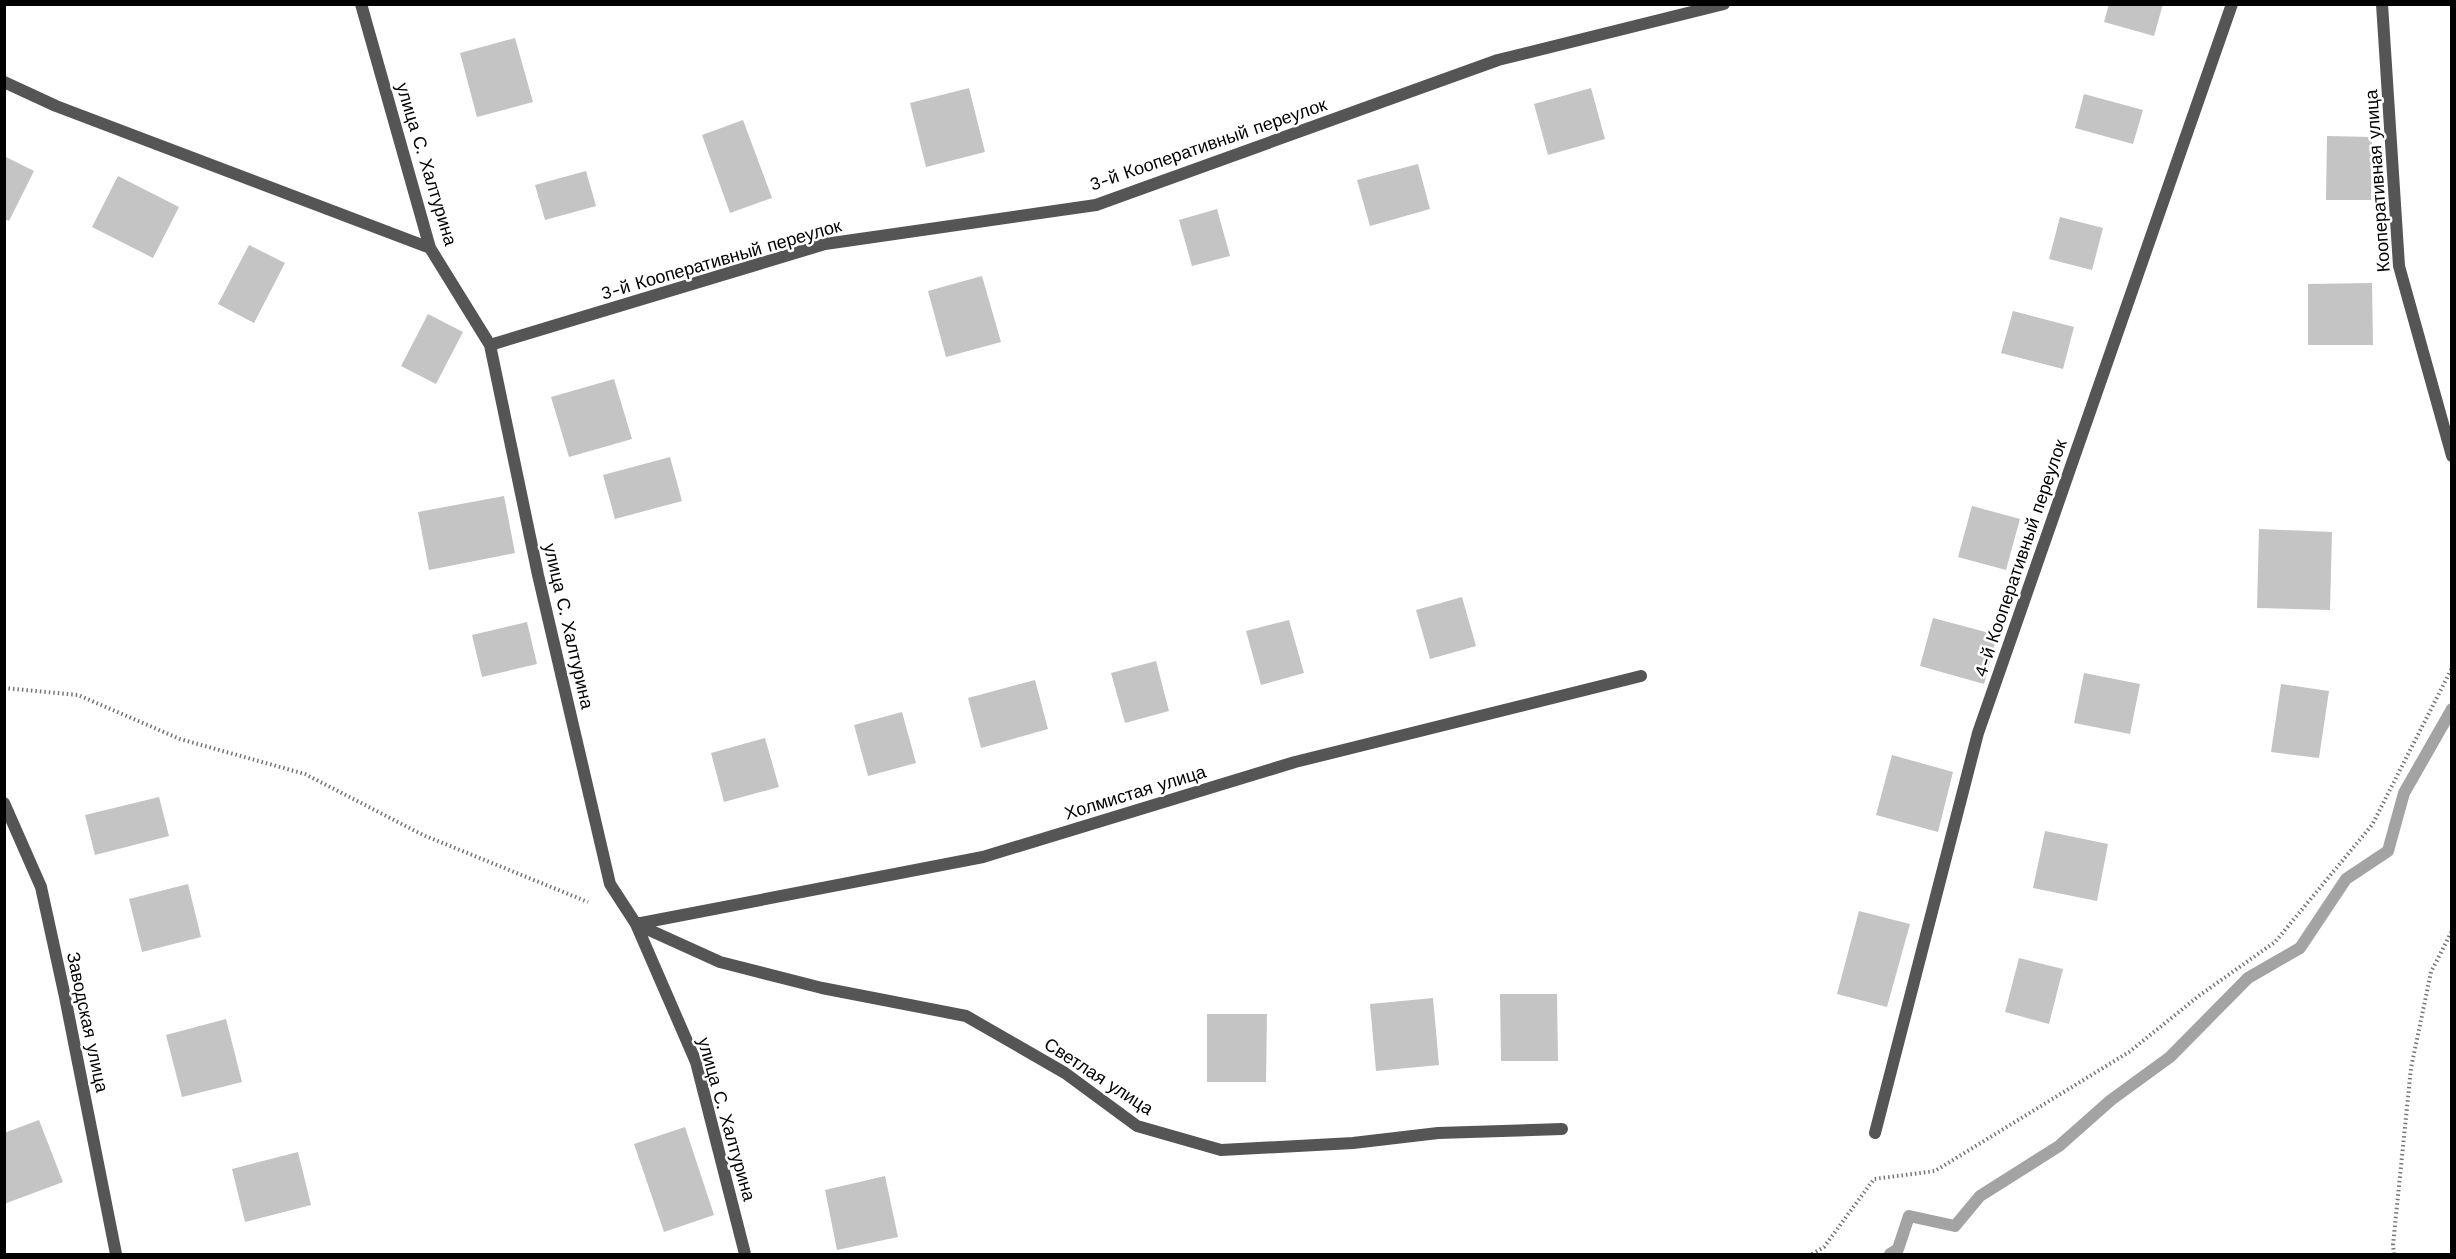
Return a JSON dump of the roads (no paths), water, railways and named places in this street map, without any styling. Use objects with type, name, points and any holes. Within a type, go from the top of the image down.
[{"type":"street","name":"улица С. Халтурина","points":[[362,4],[430,248],[490,345],[538,575],[610,884],[636,924],[696,1062],[745,1254]]},
{"type":"street","name":"3-й Кооперативный переулок","points":[[490,345],[825,244],[1096,205],[1498,60],[1724,4]]},
{"type":"street","name":"4-й Кооперативный переулок","points":[[1875,1133],[1978,733],[2232,4]]},
{"type":"street","name":"Кооперативная улица","points":[[2382,4],[2399,266],[2451,456]]},
{"type":"street","points":[[4,82],[56,106],[430,248]]},
{"type":"street","name":"Холмистая улица","points":[[636,924],[983,857],[1295,762],[1641,676]]},
{"type":"street","name":"Заводская улица","points":[[4,803],[41,886],[116,1254]]},
{"type":"street","name":"Светлая улица","points":[[636,924],[720,962],[822,987],[966,1016],[1065,1073],[1137,1126],[1221,1150],[1353,1143],[1438,1133],[1562,1130]]},
{"type":"waterway","points":[[1890,1254],[1898,1249],[1909,1216],[1955,1226],[1980,1196],[2059,1146],[2111,1100],[2170,1057],[2248,978],[2300,948],[2346,879],[2388,851],[2404,793],[2452,709]]}]
